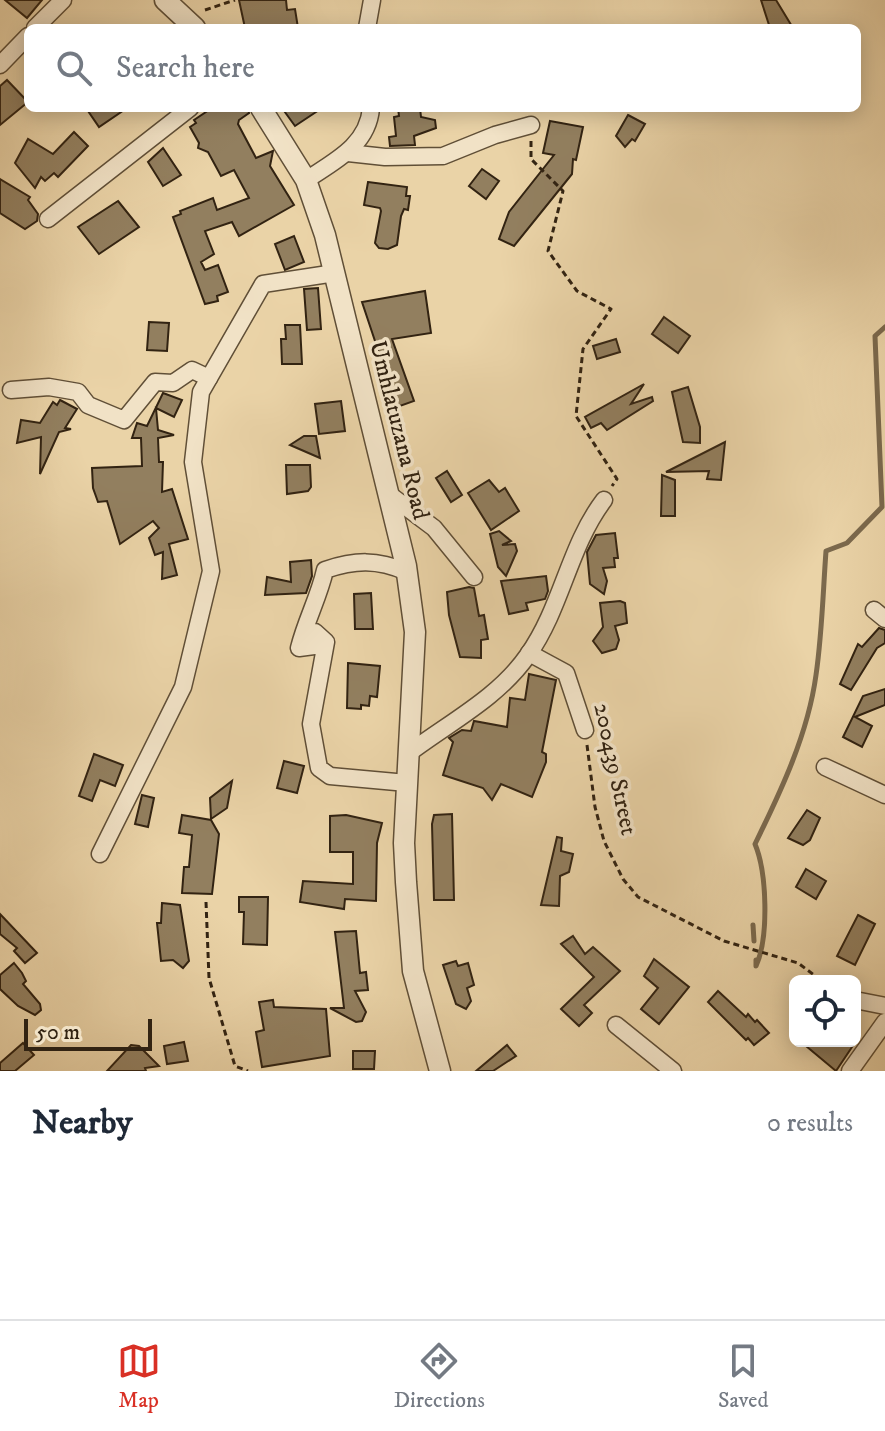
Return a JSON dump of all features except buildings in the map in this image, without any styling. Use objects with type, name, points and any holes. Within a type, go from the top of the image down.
[{"type":"street","points":[[39,24],[63,0]]},
{"type":"street","points":[[165,0],[189,22]]},
{"type":"street","points":[[368,24],[372,0]]},
{"type":"street","points":[[0,65],[24,40]]},
{"type":"street","points":[[48,219],[185,112]]},
{"type":"street","name":"Umhlatuzana Road","points":[[264,112],[306,180],[335,273],[407,572],[415,632],[404,843],[413,971],[440,1071]]},
{"type":"street","points":[[306,180],[348,153],[365,134],[370,112]]},
{"type":"street","points":[[348,153],[385,157],[443,156],[531,125]]},
{"type":"street","points":[[100,854],[183,687],[211,571],[193,462],[201,392],[263,284],[335,273]]},
{"type":"street","points":[[11,390],[49,387],[78,392],[88,405],[124,420],[155,382],[173,383],[192,370],[209,378]]},
{"type":"street","points":[[390,495],[434,528],[474,577]]},
{"type":"street","points":[[409,753],[506,682],[529,653],[564,585],[584,526],[604,500]]},
{"type":"street","points":[[407,572],[391,565],[355,560],[325,570],[321,590],[307,615],[299,648],[314,646],[315,632],[326,642],[311,724],[319,768],[330,776],[407,783]]},
{"type":"street","name":"200439 Street","points":[[529,653],[566,673],[585,730]]},
{"type":"street","points":[[825,767],[885,795]]},
{"type":"street","points":[[861,1001],[885,1006]]},
{"type":"street","points":[[850,1071],[885,1022]]},
{"type":"street","points":[[616,1025],[673,1071]]},
{"type":"path","points":[[189,22],[235,0]]},
{"type":"path","points":[[531,125],[531,159],[563,191],[548,251],[577,291],[611,309],[583,349],[576,416],[617,479],[604,500]]},
{"type":"path","name":"200439 Street","points":[[585,730],[595,807],[604,841],[623,879],[638,897],[724,941],[798,963],[814,975]]},
{"type":"path","points":[[206,902],[209,978],[235,1066],[248,1071]]},
{"type":"waterway","points":[[756,960],[756,966],[763,939],[765,905],[762,871],[755,844],[792,762],[807,719],[820,644],[826,551],[847,543],[882,507],[875,336],[885,327]]},
{"type":"waterway","points":[[753,925],[754,941]]}]
